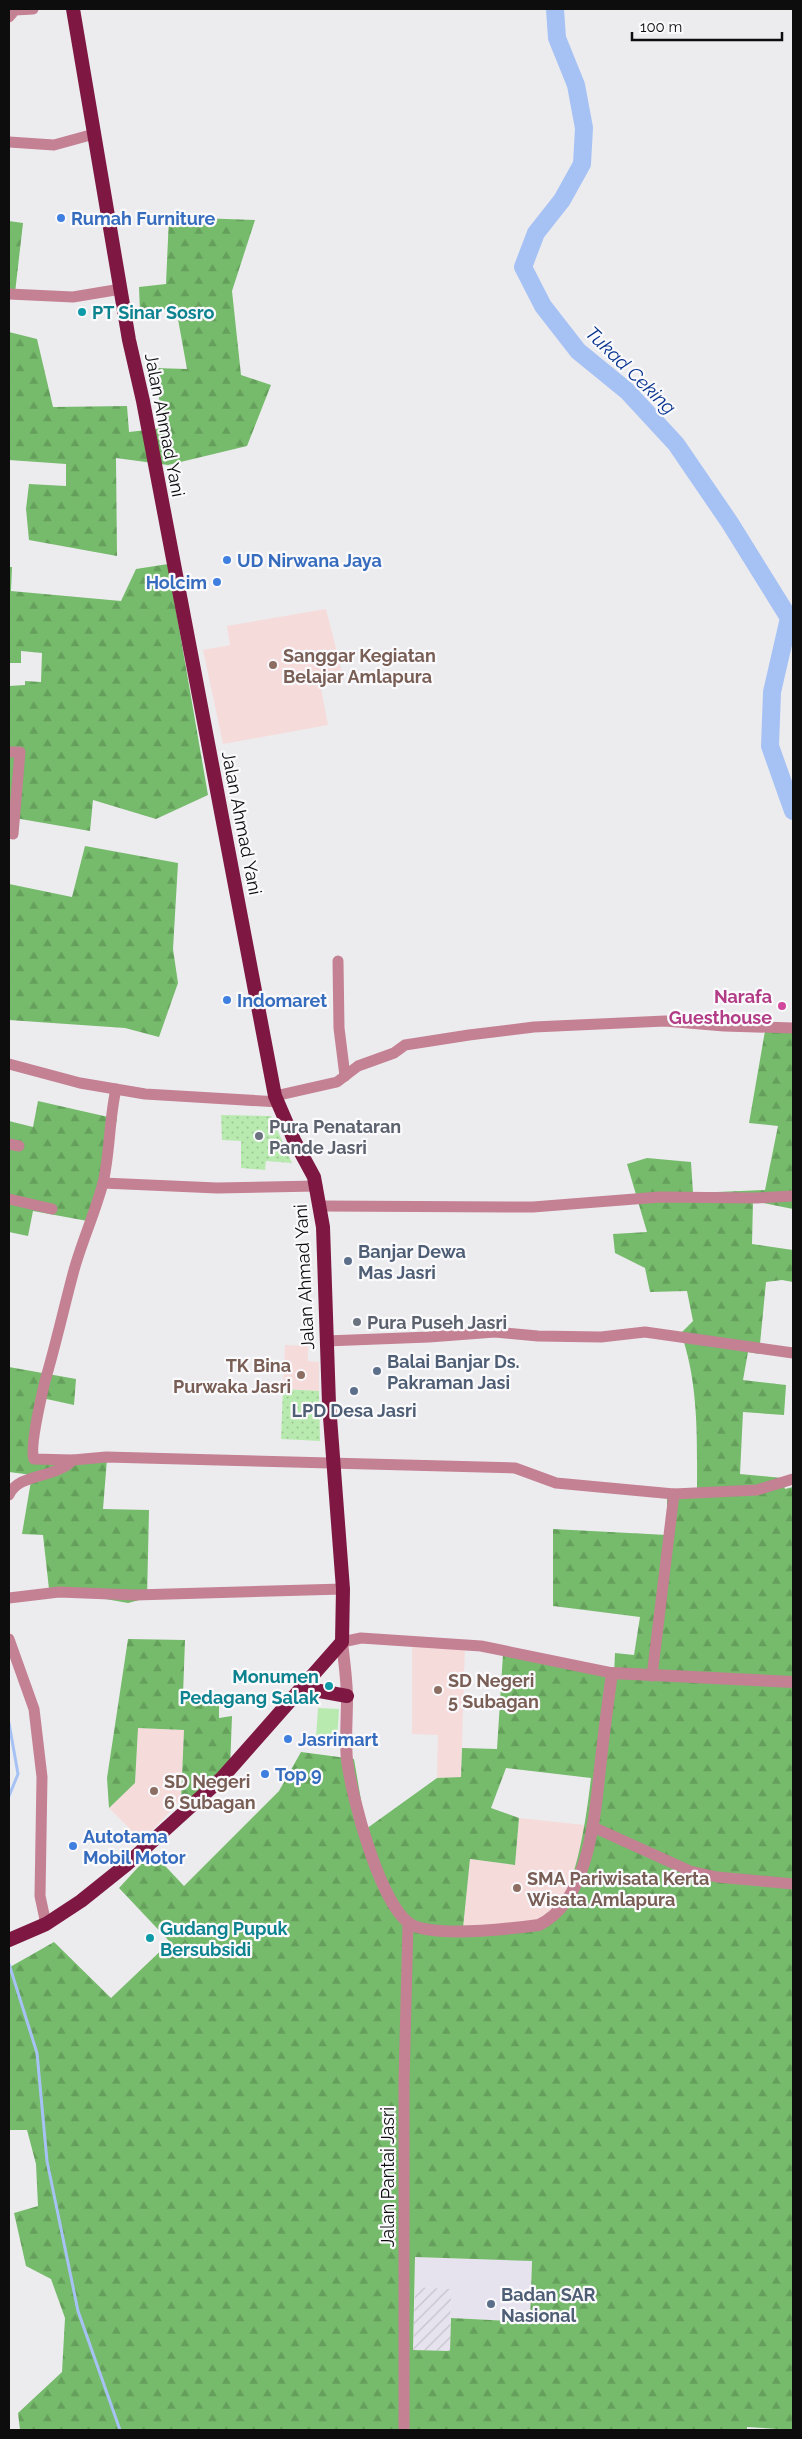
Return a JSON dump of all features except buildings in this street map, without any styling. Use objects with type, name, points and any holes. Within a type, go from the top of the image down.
[{"type":"highway","name":"Jalan Ahmad Yani","points":[[73,9],[121,289],[277,1099],[287,1125],[317,1186],[321,1206],[326,1341],[343,1589],[342,1642]]},
{"type":"highway","points":[[9,1940],[46,1924],[80,1901],[126,1865],[222,1778],[304,1688],[342,1642]]},
{"type":"highway","points":[[304,1688],[347,1696]]},
{"type":"street","points":[[9,18],[15,10],[33,9]]},
{"type":"street","points":[[9,142],[54,145],[94,134]]},
{"type":"street","points":[[9,294],[73,296],[121,289]]},
{"type":"street","points":[[9,752],[20,752],[13,797],[13,834],[9,833]]},
{"type":"street","points":[[338,961],[339,1028],[345,1076]]},
{"type":"street","points":[[9,1064],[80,1083],[145,1094],[277,1099],[338,1082],[358,1066],[394,1053],[405,1045],[534,1027],[665,1021],[724,1026],[793,1028]]},
{"type":"street","points":[[116,1090],[103,1184],[74,1270],[65,1312],[40,1399],[33,1449],[33,1457],[37,1460],[73,1460],[106,1457],[515,1468],[556,1483],[674,1494],[756,1490],[793,1479]]},
{"type":"street","points":[[103,1184],[217,1188],[317,1186]]},
{"type":"street","points":[[321,1206],[533,1207],[610,1200],[793,1196]]},
{"type":"street","points":[[9,1199],[52,1209]]},
{"type":"street","points":[[326,1341],[420,1338],[495,1332],[538,1336],[601,1337],[645,1332],[793,1353]]},
{"type":"street","points":[[9,1495],[18,1483],[55,1472],[73,1460]]},
{"type":"street","points":[[652,1676],[674,1494]]},
{"type":"street","points":[[9,1598],[59,1592],[135,1595],[343,1589]]},
{"type":"street","points":[[612,1673],[590,1842],[578,1877],[561,1907],[549,1920],[539,1925],[466,1931],[420,1927],[408,1923],[396,1908],[382,1881],[360,1822],[347,1760],[347,1696],[342,1642],[361,1638],[481,1646],[612,1673],[793,1682]]},
{"type":"street","points":[[9,1640],[34,1709],[42,1777],[40,1896],[46,1924]]},
{"type":"street","points":[[593,1827],[690,1871],[717,1877],[793,1884]]},
{"type":"street","name":"Jalan Pantai Jasri","points":[[404,2430],[404,2082],[408,1923]]},
{"type":"shaded area","name":"Sanggar Kegiatan Belajar Amlapura","points":[[326,609],[344,680],[320,683],[328,725],[223,744],[203,650],[230,645],[227,626]]},
{"type":"shaded area","name":"TK Bina Purwaka Jasri","points":[[285,1345],[308,1346],[308,1361],[319,1362],[319,1391],[283,1389]]},
{"type":"shaded area","name":"SD Negeri 5 Subagan","points":[[412,1642],[465,1646],[461,1777],[437,1778],[438,1735],[412,1734]]},
{"type":"shaded area","name":"SD Negeri 6 Subagan","points":[[138,1728],[184,1730],[181,1800],[142,1841],[109,1808],[135,1783]]},
{"type":"shaded area","name":"SMA Pariwisata Kerta Wisata Amlapura","points":[[519,1818],[585,1825],[576,1867],[558,1909],[542,1923],[463,1928],[470,1859],[515,1865]]},
{"type":"shaded area","name":"Badan SAR Nasional","points":[[415,2257],[532,2261],[530,2322],[451,2318],[451,2289],[415,2287]]},
{"type":"shaded area","points":[[415,2287],[451,2289],[450,2351],[413,2350]]},
{"type":"green space","points":[[169,217],[255,220],[232,291],[241,375],[271,385],[247,446],[168,465],[116,458],[117,556],[29,540],[26,509],[29,484],[66,486],[66,464],[9,460],[9,332],[37,339],[53,407],[127,406],[129,432],[164,428],[154,368],[187,369],[176,308],[140,312],[139,287],[166,284]]},
{"type":"green space","points":[[9,221],[23,223],[15,293],[9,292]]},
{"type":"green space","points":[[168,564],[208,795],[156,819],[93,800],[90,831],[9,817],[9,686],[25,685],[25,681],[41,682],[42,653],[21,651],[21,663],[9,663],[9,567],[12,567],[11,591],[121,601],[136,569]]},
{"type":"green space","points":[[85,846],[178,863],[173,949],[178,983],[159,1037],[125,1028],[9,1020],[9,884],[72,897]]},
{"type":"green space","points":[[765,1031],[793,1033],[793,1209],[753,1201],[752,1244],[793,1250],[793,1282],[782,1280],[766,1282],[759,1354],[748,1352],[743,1380],[786,1385],[784,1415],[743,1412],[740,1474],[782,1478],[785,1489],[793,1487],[793,2430],[747,2427],[747,2430],[20,2430],[18,2413],[62,2372],[65,2318],[51,2279],[26,2266],[14,2213],[38,2206],[36,2164],[27,2130],[9,2130],[10,1967],[54,1942],[111,1998],[170,1942],[119,1888],[152,1852],[184,1886],[279,1791],[301,1752],[354,1759],[366,1829],[437,1778],[461,1777],[462,1748],[497,1749],[503,1654],[614,1676],[615,1653],[634,1655],[640,1617],[553,1606],[553,1529],[667,1535],[667,1491],[697,1493],[697,1432],[694,1392],[687,1353],[681,1333],[693,1321],[687,1291],[650,1292],[645,1268],[615,1253],[613,1234],[647,1232],[627,1164],[647,1158],[691,1162],[693,1193],[765,1190],[778,1126],[749,1123]],"holes":[[[506,1768],[591,1778],[578,1857],[564,1898],[554,1913],[543,1923],[463,1928],[470,1859],[515,1865],[519,1818],[491,1808]],[[415,2257],[532,2261],[530,2322],[451,2318],[450,2351],[413,2350]]]},
{"type":"green space","points":[[38,1101],[117,1119],[93,1222],[33,1211],[28,1236],[9,1232],[9,1121],[33,1127]]},
{"type":"green space","points":[[221,1115],[271,1116],[292,1163],[266,1161],[265,1170],[241,1168],[241,1141],[222,1140]]},
{"type":"green space","points":[[9,1367],[76,1379],[74,1405],[42,1398],[35,1455],[107,1459],[103,1509],[149,1510],[147,1598],[128,1603],[49,1589],[43,1535],[22,1534],[32,1475],[9,1472]]},
{"type":"green space","points":[[283,1389],[319,1391],[320,1441],[281,1439]]},
{"type":"green space","points":[[128,1639],[185,1640],[183,1695],[219,1697],[219,1718],[232,1716],[230,1769],[193,1809],[181,1800],[184,1730],[138,1728],[135,1783],[109,1808],[107,1778]]},
{"type":"green space","points":[[318,1708],[339,1709],[337,1740],[316,1739]]},
{"type":"waterway","name":"Tukad Ceking","points":[[555,9],[557,38],[576,85],[584,128],[582,164],[562,200],[536,233],[523,267],[543,306],[578,351],[627,391],[676,444],[730,523],[789,618],[772,692],[770,746],[793,811]]},
{"type":"waterway","points":[[9,1723],[18,1774],[9,1796]]},
{"type":"waterway","points":[[9,1964],[37,2053],[47,2161],[78,2311],[120,2430]]},
{"type":"place","name":"Rumah Furniture","points":[[61,218]]},
{"type":"place","name":"PT Sinar Sosro","points":[[82,312]]},
{"type":"place","name":"UD Nirwana Jaya","points":[[227,560]]},
{"type":"place","name":"Holcim","points":[[217,582]]},
{"type":"place","name":"Sanggar Kegiatan Belajar Amlapura","points":[[273,665]]},
{"type":"place","name":"Indomaret","points":[[227,1000]]},
{"type":"place","name":"Narafa Guesthouse","points":[[782,1006]]},
{"type":"place","name":"Pura Penataran Pande Jasri","points":[[259,1136]]},
{"type":"place","name":"Banjar Dewa Mas Jasri","points":[[348,1261]]},
{"type":"place","name":"Pura Puseh Jasri","points":[[357,1322]]},
{"type":"place","name":"Balai Banjar Ds. Pakraman Jasi","points":[[377,1371]]},
{"type":"place","name":"TK Bina Purwaka Jasri","points":[[301,1375]]},
{"type":"place","name":"LPD Desa Jasri","points":[[354,1391]]},
{"type":"place","name":"Monumen Pedagang Salak","points":[[329,1686]]},
{"type":"place","name":"SD Negeri 5 Subagan","points":[[438,1690]]},
{"type":"place","name":"Jasrimart","points":[[288,1739]]},
{"type":"place","name":"Top 9","points":[[265,1774]]},
{"type":"place","name":"SD Negeri 6 Subagan","points":[[154,1791]]},
{"type":"place","name":"Autotama Mobil Motor","points":[[73,1846]]},
{"type":"place","name":"SMA Pariwisata Kerta Wisata Amlapura","points":[[517,1888]]},
{"type":"place","name":"Gudang Pupuk Bersubsidi","points":[[150,1938]]},
{"type":"place","name":"Badan SAR Nasional","points":[[491,2304]]}]
